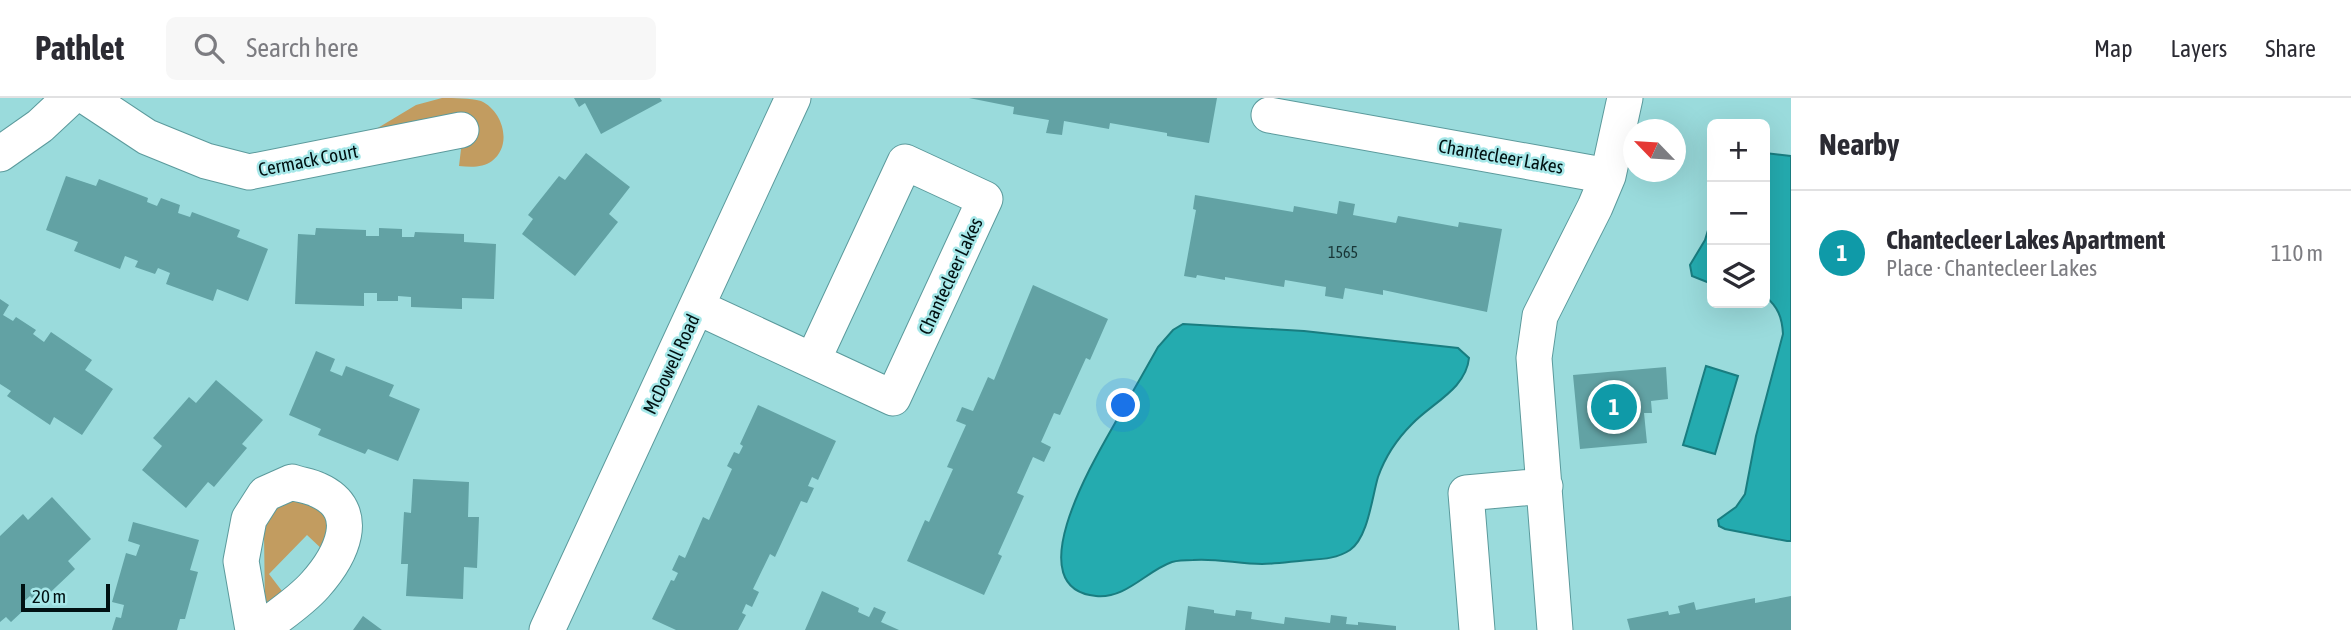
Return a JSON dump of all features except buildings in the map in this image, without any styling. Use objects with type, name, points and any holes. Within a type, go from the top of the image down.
[{"type":"street","points":[[0,154],[40,126],[70,98]]},
{"type":"street","name":"Cermack Court","points":[[88,98],[147,137],[206,161],[249,172],[461,130]]},
{"type":"street","name":"McDowell Road","points":[[547,630],[793,98]]},
{"type":"street","points":[[1555,630],[1534,358],[1540,316],[1608,176],[1625,98]]},
{"type":"street","name":"Chantecleer Lakes","points":[[1269,115],[1608,176]]},
{"type":"street","name":"Chantecleer Lakes","points":[[697,307],[893,398],[985,199],[905,162],[813,360]]},
{"type":"street","points":[[253,630],[241,561],[249,519],[265,494],[292,482],[320,490],[341,507],[345,525],[341,550],[314,586],[260,630]]},
{"type":"street","points":[[1476,630],[1466,493],[1545,486]]},
{"type":"shaded area","points":[[442,98],[481,101],[495,112],[500,120],[504,138],[492,161],[481,166],[459,166],[462,141],[371,132],[416,105]]},
{"type":"shaded area","points":[[292,496],[334,517],[325,552],[307,535],[269,574],[285,595],[265,607],[264,533],[268,515]]},
{"type":"water","points":[[1770,154],[1791,156],[1791,541],[1725,529],[1719,526],[1718,520],[1736,507],[1745,494],[1756,436],[1783,334],[1782,322],[1770,301]]},
{"type":"water","points":[[1707,233],[1707,282],[1692,276],[1690,265]]},
{"type":"water","points":[[1183,324],[1304,331],[1458,348],[1469,358],[1467,369],[1455,387],[1420,416],[1392,449],[1378,477],[1365,527],[1350,550],[1331,558],[1274,564],[1177,561],[1162,566],[1117,593],[1096,596],[1073,587],[1062,569],[1062,544],[1070,516],[1096,457],[1158,347],[1173,330]]},
{"type":"water","points":[[1706,366],[1738,376],[1715,454],[1683,445]]},
{"type":"place","name":"Chantecleer Lakes Apartment","points":[[1614,407]]}]
